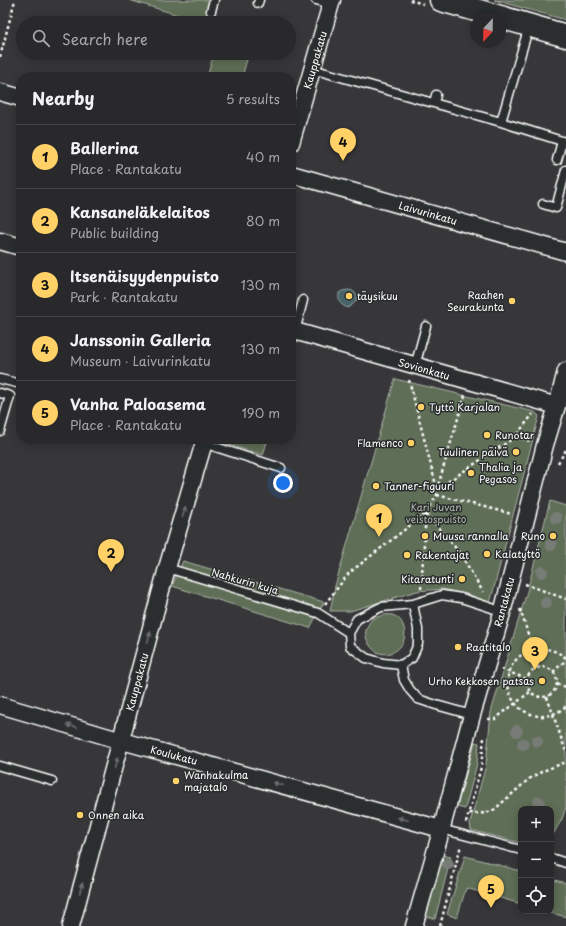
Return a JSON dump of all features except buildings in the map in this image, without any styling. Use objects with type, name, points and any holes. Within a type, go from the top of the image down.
[{"type":"street","points":[[441,0],[566,36]]},
{"type":"street","name":"Kauppakatu","points":[[296,125],[312,69],[326,1]]},
{"type":"street","points":[[0,92],[16,97]]},
{"type":"street","name":"Laivurinkatu","points":[[296,175],[566,252]]},
{"type":"street","points":[[0,241],[16,246]]},
{"type":"street","name":"Sovionkatu","points":[[296,332],[412,372],[562,407]]},
{"type":"street","name":"Rantakatu","points":[[415,926],[441,829],[479,717],[497,611],[545,445],[562,407],[566,371]]},
{"type":"street","name":"Kauppakatu","points":[[71,926],[122,741],[167,568],[203,444]]},
{"type":"street","name":"Koulukatu","points":[[0,705],[122,741],[441,829]]},
{"type":"lane","points":[[211,11],[214,0]]},
{"type":"lane","points":[[501,122],[529,26]]},
{"type":"lane","points":[[312,69],[435,99],[501,122],[564,141],[557,160]]},
{"type":"lane","points":[[543,204],[556,208],[566,170]]},
{"type":"lane","points":[[296,322],[303,300]]},
{"type":"lane","points":[[412,372],[426,326]]},
{"type":"lane","points":[[0,379],[16,383]]},
{"type":"lane","points":[[0,393],[10,396],[0,431]]},
{"type":"lane","points":[[213,444],[281,468]]},
{"type":"lane","name":"Nahkurin kuja","points":[[167,568],[318,613],[349,633]]},
{"type":"lane","points":[[416,603],[418,644],[412,658],[401,665],[383,664],[366,658],[350,646],[349,633],[357,619],[381,607],[416,603],[442,595],[461,598],[497,611]]},
{"type":"lane","points":[[401,665],[404,680],[418,699],[479,717]]},
{"type":"lane","points":[[0,766],[52,781]]},
{"type":"lane","points":[[441,829],[518,849]]},
{"type":"lane","points":[[554,859],[566,862]]},
{"type":"path","points":[[0,57],[15,0]]},
{"type":"path","points":[[318,613],[349,573],[426,513],[437,495],[412,372]]},
{"type":"path","points":[[437,489],[466,389]]},
{"type":"path","points":[[437,489],[515,437],[536,410],[537,417]]},
{"type":"path","points":[[437,495],[518,515]]},
{"type":"path","points":[[426,513],[460,553],[497,611]]},
{"type":"path","points":[[416,603],[426,513]]},
{"type":"path","points":[[523,584],[566,599]]},
{"type":"path","points":[[518,605],[539,668]]},
{"type":"path","points":[[552,672],[566,659],[560,653],[551,649],[542,648],[533,649],[522,654],[514,662],[509,672],[508,683],[510,694],[515,703],[532,715],[543,716],[553,714],[566,706]]},
{"type":"path","points":[[499,668],[527,678]]},
{"type":"path","points":[[539,668],[544,668],[552,672],[556,680],[553,692],[542,697],[533,695],[530,692],[527,683],[527,678],[531,672],[539,668]]},
{"type":"path","points":[[556,684],[566,687]]},
{"type":"path","points":[[479,717],[495,719],[530,692]]},
{"type":"path","points":[[547,696],[566,752]]},
{"type":"path","points":[[469,813],[480,814],[495,809],[529,779],[543,771],[566,762]]},
{"type":"green space","points":[[129,0],[211,1],[206,16],[181,16]]},
{"type":"green space","points":[[494,0],[566,0],[566,20]]},
{"type":"green space","points":[[212,60],[247,60],[243,72],[209,72]]},
{"type":"green space","name":"Kari Juvan veistospuisto","points":[[395,379],[535,412],[539,416],[490,603],[470,595],[442,589],[417,591],[350,611],[330,611],[335,586]]},
{"type":"green space","points":[[226,444],[266,444],[263,455]]},
{"type":"green space","points":[[550,501],[566,506],[566,807],[562,819],[554,833],[554,806],[518,806],[518,842],[471,830],[470,823],[486,765],[491,712],[528,588]]},
{"type":"green space","points":[[183,561],[324,602],[310,628],[172,586]]},
{"type":"green space","points":[[383,615],[396,616],[402,623],[405,634],[403,642],[399,648],[387,654],[380,653],[373,649],[366,638],[366,629],[372,619]]},
{"type":"green space","points":[[475,742],[479,743],[477,764],[465,809],[457,807]]},
{"type":"green space","points":[[442,855],[451,857],[435,919],[426,916]]},
{"type":"green space","points":[[465,856],[518,870],[518,903],[466,888],[457,918],[447,914]]},
{"type":"green space","points":[[554,880],[566,883],[566,917],[554,914]]},
{"type":"water","points":[[348,290],[354,292],[357,299],[348,308],[340,303],[339,293]]},
{"type":"place","name":"Janssonin Galleria","points":[[343,161]]},
{"type":"place","name":"täysikuu","points":[[349,296]]},
{"type":"place","name":"Raahen Seurakunta","points":[[512,301]]},
{"type":"place","name":"Tyttö Karjalan","points":[[421,407]]},
{"type":"place","name":"Runotar","points":[[487,435]]},
{"type":"place","name":"Flamenco","points":[[411,443]]},
{"type":"place","name":"Tuulinen päivä","points":[[516,452]]},
{"type":"place","name":"Thalia ja Pegasos","points":[[471,473]]},
{"type":"place","name":"Tanner-figuuri","points":[[376,486]]},
{"type":"place","name":"Muusa rannalla","points":[[425,536]]},
{"type":"place","name":"Runo","points":[[553,536]]},
{"type":"place","name":"Ballerina","points":[[379,537]]},
{"type":"place","name":"Kalatyttö","points":[[487,554]]},
{"type":"place","name":"Rakentajat","points":[[407,555]]},
{"type":"place","name":"Kansaneläkelaitos","points":[[111,572]]},
{"type":"place","name":"Kitaratunti","points":[[462,579]]},
{"type":"place","name":"Raatitalo","points":[[458,647]]},
{"type":"place","name":"Itsenäisyydenpuisto","points":[[535,670]]},
{"type":"place","name":"Urho Kekkosen patsas","points":[[542,681]]},
{"type":"place","name":"Wanhakulma majatalo","points":[[176,781]]},
{"type":"place","name":"Onnen aika","points":[[80,815]]},
{"type":"place","name":"Vanha Paloasema","points":[[491,908]]}]
